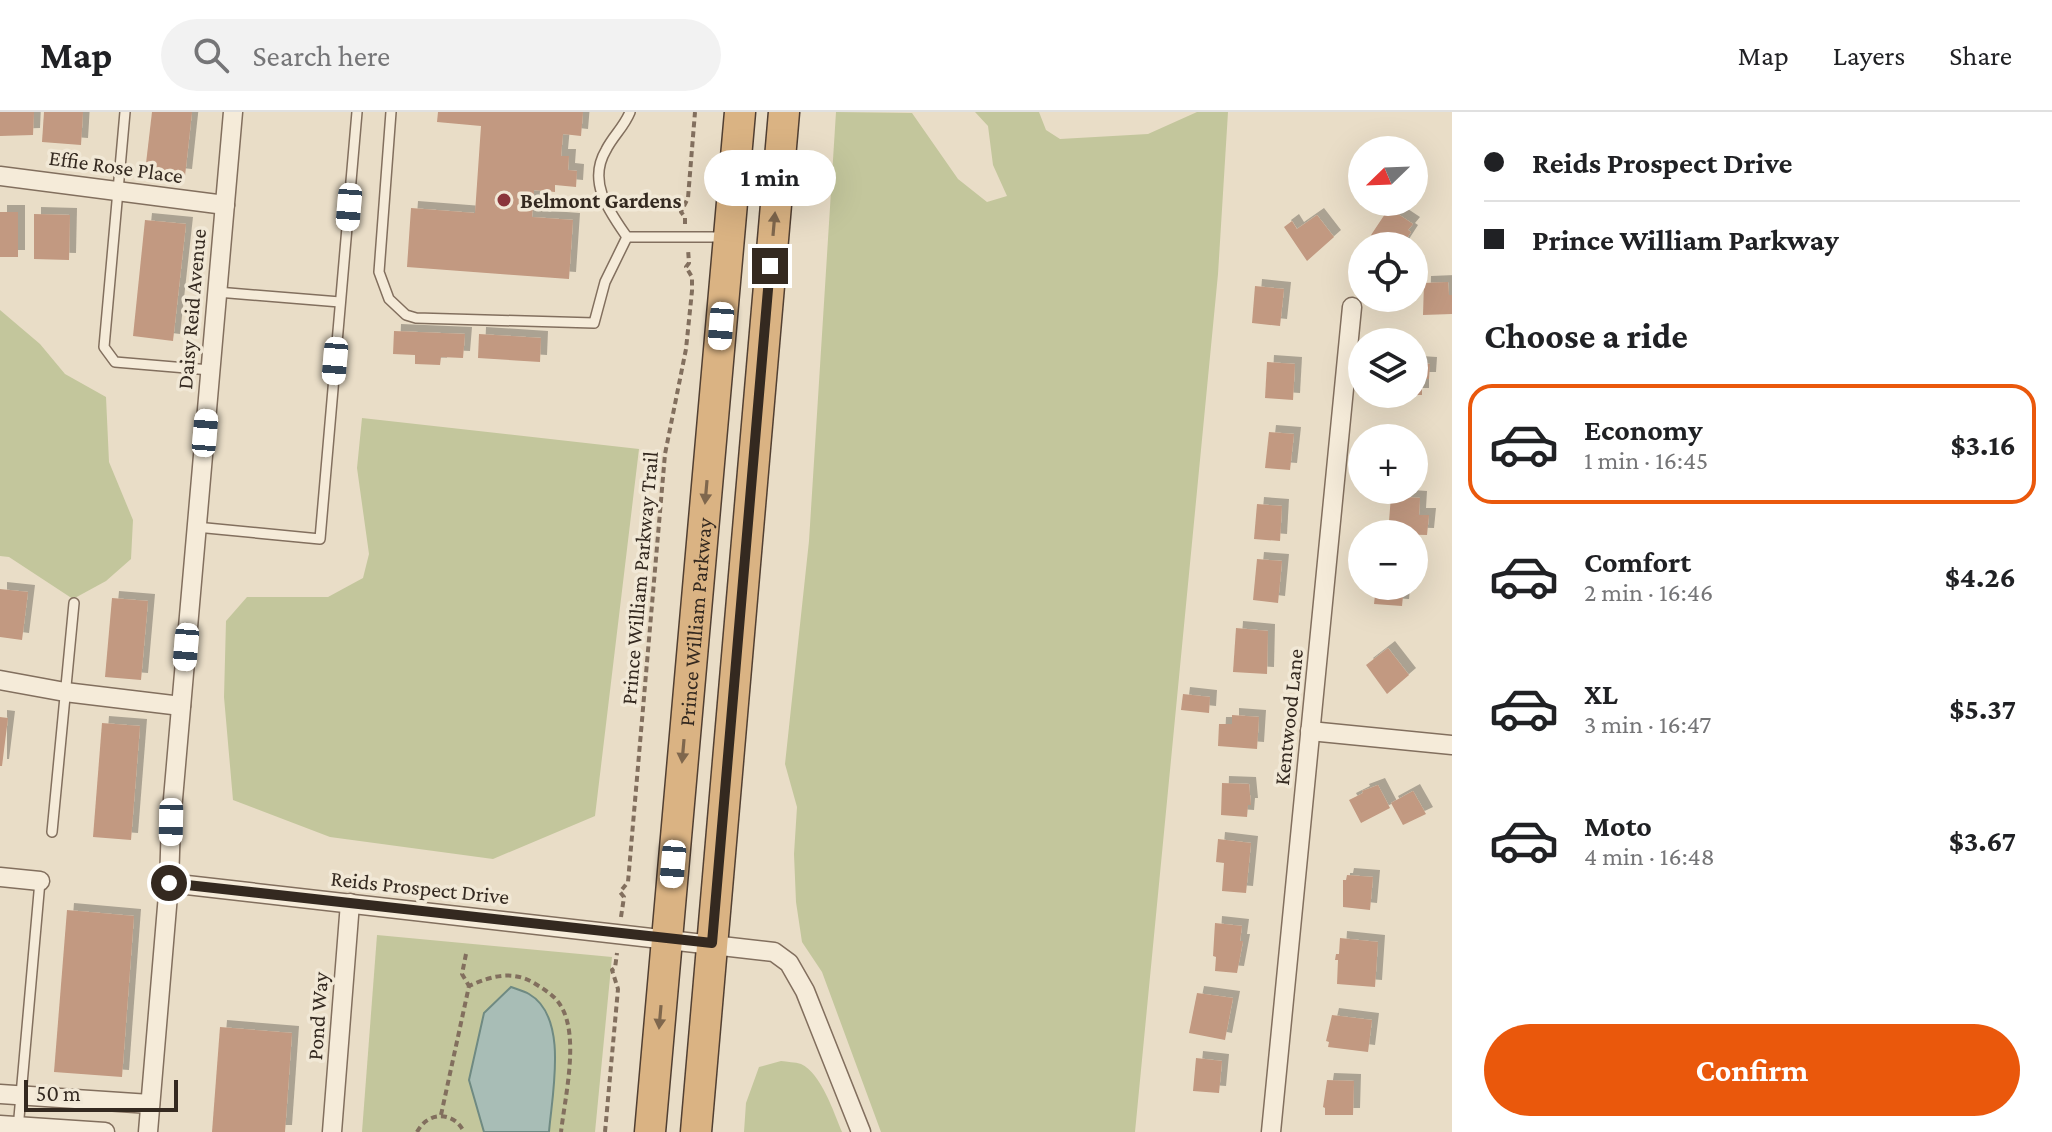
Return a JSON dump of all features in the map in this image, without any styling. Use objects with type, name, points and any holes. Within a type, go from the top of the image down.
[{"type":"highway","name":"Prince William Parkway","points":[[650,1132],[740,112]]},
{"type":"highway","name":"Prince William Parkway","points":[[696,1132],[784,112]]},
{"type":"street","name":"Daisy Reid Avenue","points":[[148,1132],[169,883],[171,822],[233,112]]},
{"type":"street","name":"Effie Rose Place","points":[[0,176],[225,205]]},
{"type":"street","name":"Kentwood Lane","points":[[1271,1132],[1352,312]]},
{"type":"street","points":[[0,680],[65,692],[181,706]]},
{"type":"street","points":[[1310,731],[1452,745]]},
{"type":"street","points":[[0,877],[40,881]]},
{"type":"street","name":"Reids Prospect Drive","points":[[169,883],[767,949],[789,963],[815,1015],[861,1132]]},
{"type":"street","name":"Pond Way","points":[[332,1132],[350,903]]},
{"type":"street","points":[[0,1094],[150,1104]]},
{"type":"street","points":[[12,1128],[105,1132]]},
{"type":"lane","points":[[125,112],[104,347],[115,362],[210,370]]},
{"type":"lane","points":[[196,527],[320,539],[357,112]]},
{"type":"lane","points":[[391,112],[379,272],[389,299],[406,315],[416,318],[594,323],[605,282],[627,237]]},
{"type":"lane","points":[[627,237],[606,205],[599,177],[603,155],[630,112]]},
{"type":"lane","points":[[627,237],[729,237]]},
{"type":"lane","points":[[217,292],[340,302]]},
{"type":"lane","points":[[52,832],[74,603]]},
{"type":"lane","points":[[12,1128],[21,1095],[40,881]]},
{"type":"path","points":[[685,217],[681,212],[688,198],[695,112]]},
{"type":"path","name":"Prince William Parkway Trail","points":[[624,897],[620,892],[627,885],[628,878],[665,454],[684,356],[692,291],[692,277],[686,267],[689,263]]},
{"type":"path","points":[[441,1115],[469,986],[462,974],[466,954]]},
{"type":"path","points":[[605,1132],[617,1004],[618,985],[612,970],[615,968]]},
{"type":"path","points":[[469,986],[499,976],[525,977],[550,993],[562,1008],[569,1031],[570,1049],[561,1132]]},
{"type":"path","points":[[417,1132],[425,1121],[441,1115],[457,1121],[464,1132]]},
{"type":"green space","points":[[836,112],[912,113],[958,179],[987,202],[1007,196],[993,165],[988,126],[975,112],[1039,112],[1046,130],[1060,139],[1148,134],[1197,112],[1228,112],[1218,274],[1135,1132],[881,1132],[822,972],[802,942],[794,854],[797,807],[785,764],[809,541]]},
{"type":"green space","points":[[0,310],[40,344],[65,374],[106,397],[109,462],[133,520],[131,559],[106,581],[73,599],[9,557],[0,556]]},
{"type":"green space","points":[[362,418],[639,449],[595,816],[493,859],[330,837],[233,800],[224,697],[226,621],[247,597],[328,597],[363,578],[369,554],[357,468]]},
{"type":"green space","points":[[377,935],[612,957],[595,1132],[362,1132]]},
{"type":"green space","points":[[781,1061],[801,1064],[815,1076],[842,1132],[744,1132],[746,1103],[759,1067]]},
{"type":"water","points":[[511,987],[529,994],[541,1005],[554,1038],[555,1078],[549,1132],[484,1132],[469,1080],[484,1013]]},
{"type":"building","points":[[0,112],[34,112],[33,135],[0,136]]},
{"type":"building","points":[[44,112],[83,112],[81,145],[42,142]]},
{"type":"building","points":[[152,112],[192,112],[185,176],[145,172]]},
{"type":"building","name":"Belmont Gardens","points":[[438,112],[583,112],[581,136],[563,134],[561,156],[569,156],[568,170],[577,171],[576,187],[555,185],[555,192],[534,190],[532,217],[573,220],[569,279],[407,267],[411,208],[475,213],[481,126],[437,122]]},
{"type":"building","points":[[0,212],[18,212],[18,257],[0,257]]},
{"type":"building","points":[[34,214],[70,215],[69,260],[34,259]]},
{"type":"building","points":[[1317,215],[1334,237],[1307,261],[1284,227],[1292,221],[1297,229]]},
{"type":"building","points":[[1384,216],[1401,216],[1413,224],[1408,230],[1411,232],[1373,232]]},
{"type":"building","points":[[145,220],[186,224],[173,341],[133,336]]},
{"type":"building","points":[[1448,282],[1452,314],[1423,315],[1423,312],[1428,312],[1428,283]]},
{"type":"building","points":[[1255,286],[1284,289],[1280,326],[1252,323]]},
{"type":"building","points":[[394,331],[465,334],[463,358],[441,357],[440,365],[415,364],[415,355],[393,354]]},
{"type":"building","points":[[479,334],[541,338],[540,362],[478,358]]},
{"type":"building","points":[[1267,362],[1295,364],[1293,400],[1265,398]]},
{"type":"building","points":[[1269,432],[1294,434],[1290,470],[1265,468]]},
{"type":"building","points":[[1257,504],[1282,506],[1280,541],[1254,539]]},
{"type":"building","points":[[1390,504],[1420,504],[1419,515],[1429,515],[1428,525],[1428,520],[1389,520]]},
{"type":"building","points":[[1257,559],[1282,561],[1278,603],[1253,600]]},
{"type":"building","points":[[0,589],[28,592],[22,640],[0,637]]},
{"type":"building","points":[[112,598],[148,601],[141,680],[105,677]]},
{"type":"building","points":[[1374,600],[1403,600],[1402,606],[1374,604]]},
{"type":"building","points":[[1236,628],[1268,631],[1267,674],[1233,672]]},
{"type":"building","points":[[1388,648],[1409,675],[1387,694],[1366,665]]},
{"type":"building","points":[[1183,694],[1210,697],[1209,713],[1181,710]]},
{"type":"building","points":[[1232,715],[1259,717],[1257,749],[1218,746],[1219,724],[1232,724]]},
{"type":"building","points":[[0,717],[8,718],[2,766],[0,766]]},
{"type":"building","points":[[102,723],[140,726],[131,840],[93,837]]},
{"type":"building","points":[[1222,783],[1249,784],[1251,805],[1248,805],[1247,817],[1221,815]]},
{"type":"building","points":[[1378,785],[1390,808],[1361,823],[1349,800]]},
{"type":"building","points":[[1413,791],[1426,814],[1403,825],[1391,803]]},
{"type":"building","points":[[1218,839],[1251,843],[1246,893],[1222,891],[1224,863],[1216,862]]},
{"type":"building","points":[[1347,875],[1373,877],[1370,910],[1343,907],[1343,880]]},
{"type":"building","points":[[67,910],[134,916],[122,1077],[54,1072]]},
{"type":"building","points":[[1215,923],[1242,926],[1240,941],[1243,941],[1237,973],[1215,971]]},
{"type":"building","points":[[1340,938],[1378,942],[1375,987],[1337,984],[1338,960],[1335,960],[1336,954],[1339,954]]},
{"type":"building","points":[[1197,993],[1233,998],[1225,1040],[1189,1033]]},
{"type":"building","points":[[1332,1015],[1372,1020],[1368,1052],[1328,1047],[1329,1042],[1326,1041]]},
{"type":"building","points":[[220,1027],[292,1033],[285,1132],[212,1132]]},
{"type":"building","points":[[1196,1058],[1222,1061],[1219,1093],[1193,1091]]},
{"type":"building","points":[[1327,1080],[1354,1081],[1353,1115],[1325,1115],[1323,1107]]},
{"type":"place","name":"Belmont Gardens","points":[[504,200]]},
{"type":"route","points":[[169,883],[712,943],[770,266]]}]
